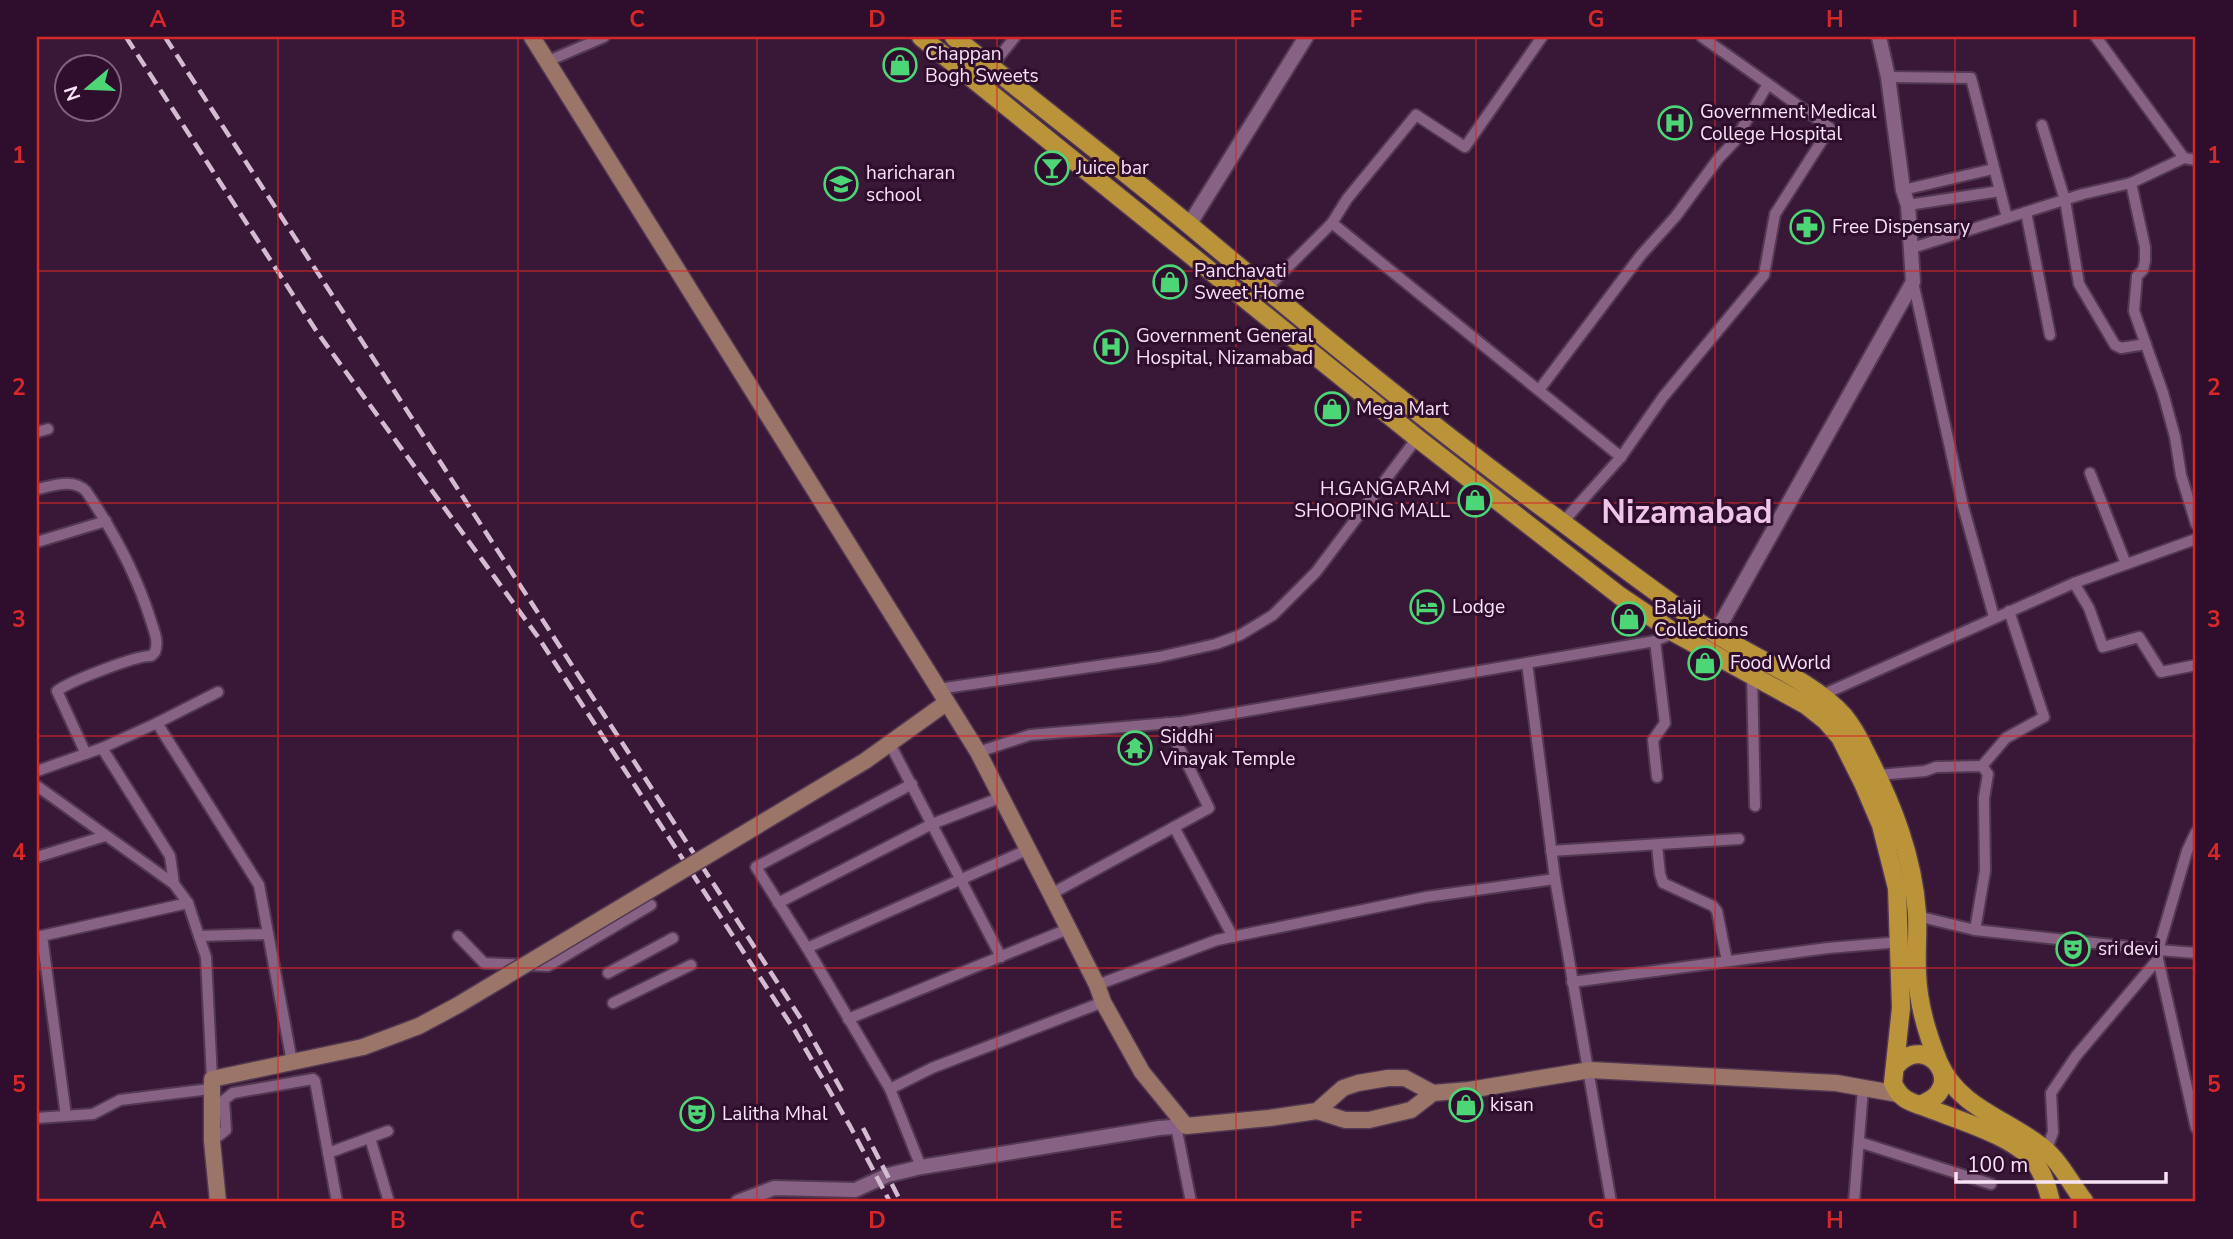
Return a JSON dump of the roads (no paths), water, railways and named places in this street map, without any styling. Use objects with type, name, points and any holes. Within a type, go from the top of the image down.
[{"type":"highway","points":[[922,37],[1417,438],[1620,596],[1675,633],[1806,705],[1826,722],[1840,737],[1881,825],[1897,888],[1901,1008],[1893,1083],[1898,1094],[1908,1102],[2042,1158]]},
{"type":"highway","points":[[954,37],[1189,225],[1265,290],[1510,484],[1715,633],[1822,695],[1850,723],[1878,775],[1903,836],[1912,873],[1917,916],[1920,1006],[1944,1081],[1940,1093],[1931,1101],[1919,1105]]},
{"type":"highway","points":[[1896,1066],[1911,1054],[1923,1054],[1934,1059],[1959,1093],[1985,1114],[2022,1133],[2082,1202]]},
{"type":"highway","points":[[2042,1158],[2051,1202]]},
{"type":"main road","points":[[532,37],[819,493],[978,752],[1052,894],[1103,1002],[1142,1072],[1181,1126],[1317,1111],[1345,1120],[1368,1121],[1410,1110],[1433,1093],[1469,1090],[1590,1070],[1836,1083],[1898,1094]]},
{"type":"main road","points":[[218,1202],[212,1141],[211,1084],[292,1062],[363,1047],[419,1026],[865,761],[890,744],[942,696]]},
{"type":"main road","points":[[1317,1111],[1343,1088],[1388,1078],[1405,1078],[1433,1093]]},
{"type":"street","points":[[548,61],[604,37]]},
{"type":"street","points":[[991,67],[1015,37]]},
{"type":"street","points":[[1189,225],[1306,37]]},
{"type":"street","points":[[1265,290],[1332,223],[1347,199],[1416,115],[1465,147],[1542,37]]},
{"type":"street","points":[[1562,523],[1621,457],[1663,397],[1764,275],[1774,214],[1830,128],[1702,37]]},
{"type":"street","points":[[1879,37],[1888,77],[1903,190],[1908,205],[1913,282],[1963,506],[1994,617]]},
{"type":"street","points":[[1912,248],[2065,200],[2131,183],[2190,159],[2096,37]]},
{"type":"street","points":[[1888,77],[1971,78],[2007,218]]},
{"type":"street","points":[[1539,390],[1641,255],[1676,216],[1718,159],[1734,142],[1768,84]]},
{"type":"street","points":[[2042,125],[2065,200],[2080,287],[2115,345],[2121,348],[2146,344]]},
{"type":"street","points":[[1903,190],[1993,169]]},
{"type":"street","points":[[2131,183],[2145,247],[2143,270],[2137,276],[2134,311],[2175,437],[2181,475],[2196,524]]},
{"type":"street","points":[[1908,205],[2000,191]]},
{"type":"street","points":[[2026,212],[2050,335]]},
{"type":"street","points":[[1332,223],[1621,457]]},
{"type":"street","points":[[1706,650],[1913,282]]},
{"type":"street","points":[[942,696],[1159,657],[1216,644],[1240,635],[1273,615],[1316,572],[1417,438]]},
{"type":"street","points":[[2090,474],[2126,564]]},
{"type":"street","points":[[37,489],[73,482],[80,485],[106,521],[128,559],[147,609],[157,647],[151,656],[104,670],[57,691],[86,754]]},
{"type":"street","points":[[37,542],[106,521]]},
{"type":"street","points":[[1822,695],[2074,583],[2196,539]]},
{"type":"street","points":[[2074,583],[2089,608],[2103,647],[2139,637],[2161,671],[2196,665]]},
{"type":"street","points":[[1878,775],[1925,771],[1936,767],[1982,766],[2006,737],[2044,717],[2009,611]]},
{"type":"street","points":[[978,752],[1030,735],[1167,723],[1655,641],[1700,622]]},
{"type":"street","points":[[1655,641],[1665,723],[1653,740],[1657,777]]},
{"type":"street","points":[[1527,663],[1555,879],[1611,1202]]},
{"type":"street","points":[[1752,674],[1755,806]]},
{"type":"street","points":[[37,771],[102,748],[218,692]]},
{"type":"street","points":[[157,723],[259,885],[292,1062]]},
{"type":"street","points":[[1052,894],[1209,808],[1167,723]]},
{"type":"street","points":[[890,744],[1001,957]]},
{"type":"street","points":[[102,748],[170,856],[174,884]]},
{"type":"street","points":[[1975,930],[1985,871],[1984,798],[1988,774],[1982,766]]},
{"type":"street","points":[[912,784],[756,867],[890,1089],[921,1167]]},
{"type":"street","points":[[37,786],[174,884],[188,903],[206,957],[211,1084],[120,1100],[93,1114],[37,1118]]},
{"type":"street","points":[[778,903],[932,824],[1002,797]]},
{"type":"street","points":[[1174,827],[1233,937]]},
{"type":"street","points":[[2042,1158],[2053,1132],[2051,1093],[2076,1056],[2158,954],[2187,851],[2196,832]]},
{"type":"street","points":[[37,857],[105,836]]},
{"type":"street","points":[[1552,851],[1739,839]]},
{"type":"street","points":[[1657,845],[1663,883],[1709,903],[1717,911],[1727,961]]},
{"type":"street","points":[[807,948],[1029,849]]},
{"type":"street","points":[[1097,985],[1217,940],[1426,897],[1555,879]]},
{"type":"street","points":[[66,1116],[40,937],[188,903]]},
{"type":"street","points":[[458,936],[484,963],[548,966],[651,905]]},
{"type":"street","points":[[1917,916],[1975,930],[2158,954],[2196,953]]},
{"type":"street","points":[[848,1019],[1068,929]]},
{"type":"street","points":[[199,936],[268,934]]},
{"type":"street","points":[[608,973],[673,938]]},
{"type":"street","points":[[1572,982],[1828,948],[1900,942]]},
{"type":"street","points":[[2158,954],[2196,1128]]},
{"type":"street","points":[[613,1003],[691,965]]},
{"type":"street","points":[[890,1089],[932,1068],[1103,1002]]},
{"type":"street","points":[[212,1141],[226,1130],[226,1097],[233,1093],[310,1079],[315,1082],[337,1202]]},
{"type":"street","points":[[1854,1202],[1863,1088]]},
{"type":"street","points":[[738,1202],[774,1188],[806,1196],[855,1190],[888,1175],[921,1167],[1181,1126],[1191,1202]]},
{"type":"street","points":[[328,1153],[388,1131]]},
{"type":"street","points":[[370,1138],[389,1202]]},
{"type":"street","points":[[1859,1142],[1991,1184]]},
{"type":"railway","points":[[126,37],[317,332],[538,637],[795,1031],[890,1202]]},
{"type":"railway","points":[[165,37],[803,1022],[842,1091]]},
{"type":"railway","points":[[863,1128],[901,1202]]},
{"type":"place","name":"Chappan Bogh Sweets","points":[[900,65]]},
{"type":"place","name":"Government Medical College Hospital","points":[[1675,123]]},
{"type":"place","name":"Juice bar","points":[[1052,168]]},
{"type":"place","name":"haricharan school","points":[[841,184]]},
{"type":"place","name":"Free Dispensary","points":[[1807,227]]},
{"type":"place","name":"Panchavati Sweet Home","points":[[1170,282]]},
{"type":"place","name":"Government General Hospital, Nizamabad","points":[[1111,347]]},
{"type":"place","name":"Mega Mart","points":[[1332,409]]},
{"type":"place","name":"H.GANGARAM SHOOPING MALL","points":[[1475,500]]},
{"type":"place","name":"Lodge","points":[[1427,607]]},
{"type":"place","name":"Balaji Collections","points":[[1629,619]]},
{"type":"place","name":"Food World","points":[[1705,663]]},
{"type":"place","name":"Siddhi Vinayak Temple","points":[[1135,748]]},
{"type":"place","name":"sri devi","points":[[2073,949]]},
{"type":"place","name":"kisan","points":[[1466,1105]]},
{"type":"place","name":"Lalitha Mhal","points":[[697,1114]]},
{"type":"district","name":"Nizamabad","points":[[1687,512]]}]
